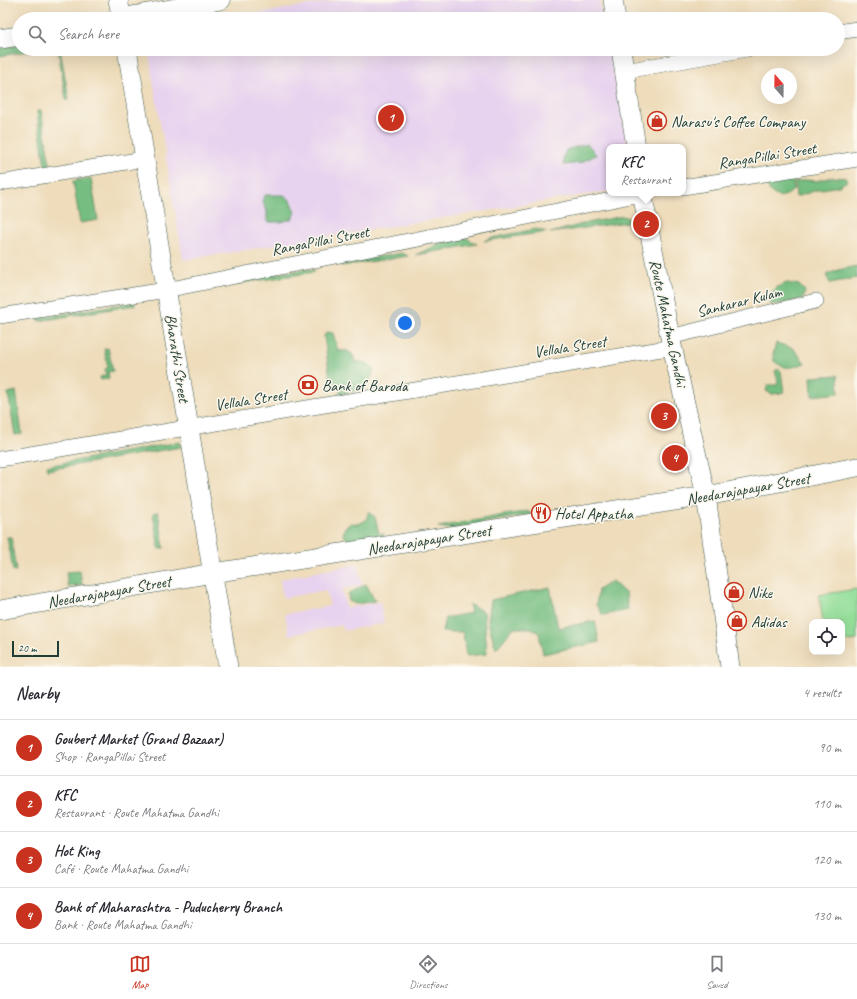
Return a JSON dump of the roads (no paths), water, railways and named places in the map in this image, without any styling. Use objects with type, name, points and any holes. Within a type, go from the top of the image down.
[{"type":"street","points":[[134,12],[221,0]]},
{"type":"street","points":[[612,0],[615,12]]},
{"type":"street","points":[[845,31],[857,29]]},
{"type":"street","points":[[0,39],[12,37]]},
{"type":"street","name":"Bharathi Street","points":[[128,56],[228,667]]},
{"type":"street","points":[[622,56],[636,144]]},
{"type":"street","points":[[625,71],[708,56]]},
{"type":"street","points":[[0,183],[144,159]]},
{"type":"street","name":"RangaPillai Street","points":[[686,187],[857,159]]},
{"type":"street","name":"RangaPillai Street","points":[[0,316],[166,290],[628,196]]},
{"type":"street","name":"Route Mahatma Gandhi","points":[[644,196],[672,342],[706,496],[730,667]]},
{"type":"street","name":"Sankarar Kulam","points":[[672,342],[816,301]]},
{"type":"street","name":"Vellala Street","points":[[0,459],[672,342]]},
{"type":"street","name":"Needarajapayar Street","points":[[0,610],[213,573],[706,496],[857,468]]},
{"type":"place","name":"Goubert Market (Grand Bazaar)","points":[[391,118]]},
{"type":"place","name":"Narasu's Coffee Company","points":[[657,121]]},
{"type":"place","name":"KFC","points":[[646,224]]},
{"type":"place","name":"Bank of Baroda","points":[[308,385]]},
{"type":"place","name":"Hot King","points":[[664,416]]},
{"type":"place","name":"Bank of Maharashtra - Puducherry Branch","points":[[675,458]]},
{"type":"place","name":"Hotel Appatha","points":[[541,513]]},
{"type":"place","name":"Nike","points":[[734,592]]},
{"type":"place","name":"Adidas","points":[[737,621]]}]
